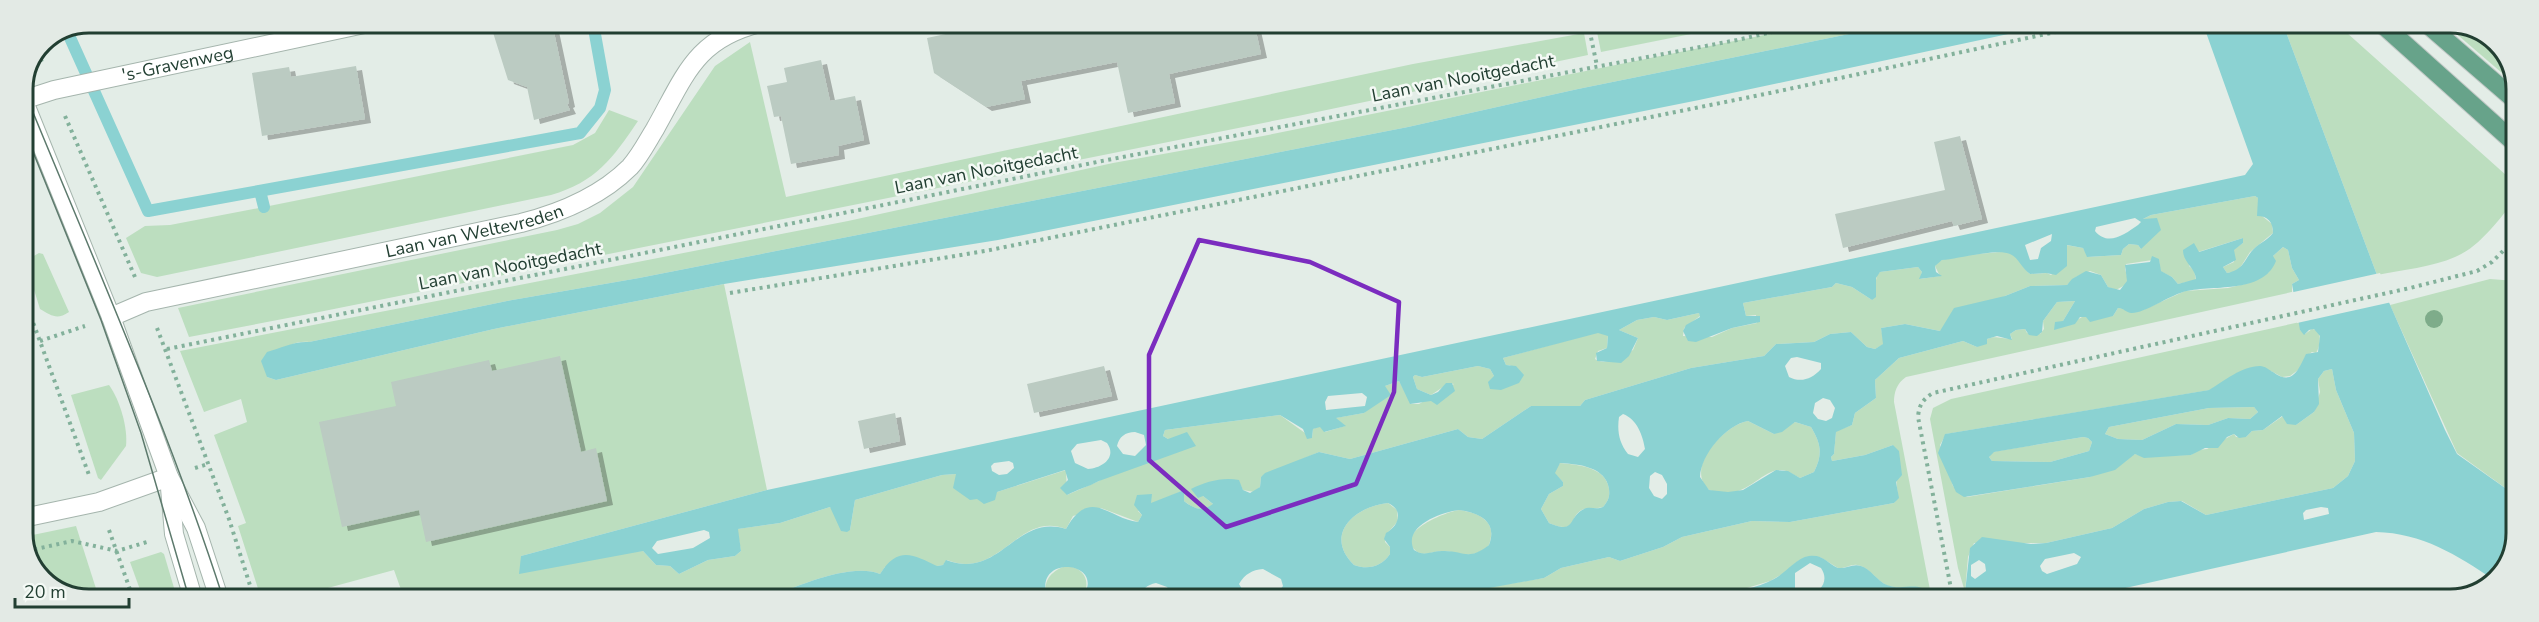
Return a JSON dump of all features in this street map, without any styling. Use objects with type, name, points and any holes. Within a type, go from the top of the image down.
[{"type":"main road","points":[[2392,33],[2506,135]]},
{"type":"main road","points":[[2437,33],[2506,92]]},
{"type":"street","name":"'s-Gravenweg","points":[[33,97],[323,33]]},
{"type":"street","name":"Laan van Weltevreden","points":[[111,317],[146,302],[521,223],[546,217],[571,206],[599,192],[631,166],[693,62],[706,48],[729,33]]},
{"type":"street","name":"'s-Gravenweg","points":[[33,125],[111,317],[169,477],[196,528],[216,589]]},
{"type":"street","name":"'s-Gravenweg","points":[[169,477],[174,534],[190,589]]},
{"type":"street","points":[[33,516],[99,502],[169,477]]},
{"type":"path","points":[[1590,33],[1596,66]]},
{"type":"path","name":"Laan van Nooitgedacht","points":[[167,349],[1095,162],[1762,33]]},
{"type":"path","points":[[730,293],[985,251],[1770,93],[2051,33]]},
{"type":"path","points":[[1951,589],[1918,417],[1922,402],[1926,397],[1933,393],[2410,288],[2477,271],[2492,262],[2506,249]]},
{"type":"path","points":[[40,341],[111,317]]},
{"type":"path","points":[[33,322],[130,589]]},
{"type":"path","points":[[196,528],[229,519]]},
{"type":"path","points":[[35,549],[72,541],[117,551],[174,534]]},
{"type":"highlighted area","points":[[1199,240],[1310,262],[1399,302],[1394,392],[1356,484],[1226,527],[1149,460],[1149,355]]},
{"type":"green space","points":[[1584,33],[1588,55],[1298,116],[314,313],[189,337],[178,308],[578,224],[600,213],[633,187],[715,66],[750,42],[786,197],[1413,64]]},
{"type":"green space","points":[[1597,33],[1696,33],[1601,52]]},
{"type":"green space","points":[[1774,33],[1854,33],[1578,89],[1408,127],[300,342],[287,347],[267,377],[276,380],[494,329],[724,284],[767,490],[521,556],[643,551],[656,565],[670,566],[679,574],[708,560],[735,556],[741,551],[737,529],[780,523],[830,507],[850,530],[855,500],[942,475],[956,474],[997,492],[1066,470],[1067,495],[1099,481],[1168,439],[1163,436],[1165,430],[1280,415],[1312,438],[1313,429],[1320,426],[1325,432],[1345,426],[1335,418],[1364,413],[1385,386],[1399,381],[1411,404],[1419,404],[1454,384],[1449,383],[1431,395],[1417,389],[1413,377],[1415,375],[1422,377],[1478,366],[1490,369],[1494,376],[1511,365],[1506,365],[1503,358],[1598,332],[1608,335],[1607,348],[1598,351],[1595,359],[1609,361],[1633,350],[1638,338],[1619,330],[1637,320],[1654,317],[1667,320],[1699,313],[1700,316],[1684,328],[1683,336],[1712,337],[1732,328],[1757,323],[1756,315],[1746,316],[1743,303],[1832,287],[1836,283],[1852,287],[1872,300],[1877,275],[1880,272],[1918,267],[1922,272],[1920,279],[1940,276],[1935,266],[1941,260],[1985,253],[2011,253],[2030,274],[2047,273],[2051,275],[2067,262],[2066,245],[2083,248],[2088,257],[2121,255],[2123,249],[2129,244],[2138,245],[2141,249],[2145,220],[2143,219],[2151,215],[2255,196],[2258,198],[2262,216],[2272,224],[2273,233],[2250,252],[2238,271],[2227,273],[2223,267],[2234,262],[2233,250],[2243,243],[2243,238],[2198,252],[2189,266],[2194,270],[2196,280],[2178,284],[2172,277],[2160,271],[2159,259],[2126,264],[2127,284],[2116,290],[2108,287],[2101,275],[2090,271],[2076,277],[2067,285],[2030,286],[2005,296],[1940,331],[1905,324],[1881,328],[1884,344],[1875,349],[1867,347],[1851,332],[1830,334],[1814,342],[1776,344],[1764,356],[1691,368],[1585,400],[1580,406],[1531,406],[1482,439],[1468,437],[1458,429],[1350,459],[1319,452],[1261,477],[1260,487],[1254,492],[1243,490],[1238,480],[1203,496],[1214,505],[1202,509],[1195,508],[1184,501],[1184,490],[1138,511],[1142,515],[1138,522],[1101,508],[1073,516],[1066,529],[1049,526],[1035,529],[981,561],[965,564],[947,560],[943,565],[937,566],[885,567],[880,574],[868,571],[840,573],[791,589],[401,589],[394,570],[324,589],[258,589],[238,526],[246,523],[214,435],[247,422],[241,399],[204,412],[180,351],[848,221],[1113,163],[1263,136]]},
{"type":"green space","points":[[2286,33],[2347,33],[2506,175],[2506,212],[2473,247],[2427,266],[2377,275]]},
{"type":"green space","points":[[2456,34],[2472,37],[2484,44],[2499,61],[2504,75]]},
{"type":"green space","points":[[609,110],[638,121],[611,157],[592,176],[567,190],[551,195],[157,277],[141,273],[126,238],[145,226],[170,225],[573,145],[595,133]]},
{"type":"green space","points":[[2283,247],[2288,250],[2292,268],[2299,280],[2292,284],[2292,292],[1903,379],[1897,388],[1894,402],[1930,589],[1889,586],[1862,566],[1838,568],[1820,557],[1798,561],[1770,581],[1744,589],[1477,589],[1544,578],[1561,568],[1609,557],[1620,561],[1663,547],[1682,537],[1752,521],[1790,522],[1894,503],[1898,498],[1893,445],[1865,455],[1832,461],[1831,457],[1834,454],[1836,431],[1852,425],[1855,413],[1876,398],[1875,380],[1899,358],[1963,341],[1977,347],[1990,338],[2012,339],[2010,334],[2016,330],[2025,329],[2027,333],[2040,334],[2044,329],[2043,321],[2057,302],[2075,301],[2063,321],[2075,321],[2082,317],[2113,316],[2118,308],[2143,310],[2185,291],[2228,288],[2249,283],[2269,272],[2273,256]]},
{"type":"green space","points":[[39,253],[43,254],[69,312],[58,316],[40,309],[33,287],[33,256]]},
{"type":"green space","points":[[2490,279],[2506,280],[2506,488],[2457,453],[2390,305]]},
{"type":"green space","points":[[2300,322],[2300,330],[2305,334],[2312,329],[2318,330],[2319,345],[2316,353],[2312,352],[2305,357],[2302,367],[2290,376],[2282,377],[2271,371],[2239,372],[2210,390],[1946,434],[1940,445],[1953,486],[1967,497],[2090,477],[2135,454],[2142,456],[2191,455],[2234,434],[2236,437],[2246,437],[2252,431],[2263,430],[2283,416],[2296,425],[2314,412],[2320,392],[2318,379],[2324,371],[2332,369],[2336,390],[2354,433],[2355,461],[2348,476],[2333,488],[2206,515],[2182,501],[2168,502],[2144,509],[2112,528],[2046,543],[1974,543],[1968,557],[1964,589],[1958,568],[1930,419],[1933,408],[1951,399]]},
{"type":"green space","points":[[109,385],[117,398],[122,414],[126,431],[126,446],[101,480],[98,478],[71,395]]},
{"type":"green space","points":[[2254,407],[2258,412],[2250,419],[2228,418],[2208,425],[2176,424],[2142,440],[2118,439],[2105,434],[2109,427],[2209,408]]},
{"type":"green space","points":[[1748,421],[1774,434],[1795,422],[1811,427],[1820,449],[1819,460],[1814,472],[1800,478],[1782,470],[1774,471],[1743,489],[1733,492],[1722,493],[1709,490],[1703,481],[1701,470],[1710,449],[1728,430]]},
{"type":"green space","points":[[2083,437],[2092,442],[2089,451],[2050,462],[1992,461],[1989,457],[1992,452]]},
{"type":"green space","points":[[1560,463],[1583,466],[1597,472],[1607,482],[1609,492],[1603,507],[1584,509],[1569,526],[1565,527],[1549,523],[1541,509],[1549,494],[1563,486],[1563,482],[1554,473]]},
{"type":"green space","points":[[1388,503],[1397,510],[1398,521],[1385,536],[1385,542],[1390,547],[1390,554],[1383,562],[1374,566],[1354,565],[1345,554],[1342,533],[1347,524],[1364,510]]},
{"type":"green space","points":[[1459,510],[1480,516],[1489,524],[1491,537],[1489,545],[1482,551],[1469,555],[1445,551],[1421,554],[1415,550],[1411,543],[1412,536],[1417,530],[1444,514]]},
{"type":"green space","points":[[76,526],[96,589],[78,588],[55,578],[37,555],[33,535]]},
{"type":"green space","points":[[161,552],[164,554],[174,589],[140,589],[130,562]]},
{"type":"green space","points":[[1065,566],[1077,569],[1085,576],[1086,589],[1046,589],[1048,578]]},
{"type":"water","points":[[1854,33],[2013,33],[1699,100],[998,240],[724,284],[494,329],[276,380],[267,377],[261,361],[267,352],[288,345],[1408,127],[1578,89]]},
{"type":"water","points":[[2206,33],[2286,33],[2377,275],[2445,430],[2457,454],[2506,489],[2505,544],[2499,561],[2487,575],[2453,554],[2424,541],[2393,533],[2376,532],[2121,589],[1965,589],[1970,548],[1982,537],[2031,544],[2046,543],[2112,528],[2144,509],[2168,502],[2181,501],[2206,515],[2333,488],[2348,476],[2355,461],[2354,433],[2336,390],[2332,369],[2324,371],[2318,379],[2319,404],[2314,412],[2296,425],[2287,424],[2282,416],[2263,430],[2252,431],[2246,437],[2239,438],[2234,434],[2227,437],[2218,448],[2205,448],[2191,455],[2144,458],[2135,454],[2115,470],[2090,477],[1964,497],[1956,492],[1938,453],[1945,434],[2209,390],[2247,368],[2262,366],[2280,376],[2290,377],[2298,370],[2306,354],[2318,352],[2320,336],[2314,329],[2304,335],[2300,330],[2292,284],[2299,280],[2292,268],[2288,250],[2283,247],[2273,256],[2276,261],[2269,272],[2248,284],[2183,292],[2136,313],[2118,308],[2113,316],[2090,322],[2086,317],[2080,317],[2075,324],[2054,330],[2055,322],[2063,321],[2075,301],[2057,302],[2043,321],[2042,332],[2037,336],[2029,335],[2025,329],[2016,330],[2010,334],[2012,340],[1997,336],[1987,339],[1987,344],[1977,347],[1963,341],[1899,358],[1875,380],[1876,398],[1855,413],[1852,425],[1836,432],[1834,454],[1831,457],[1832,461],[1865,455],[1893,445],[1899,451],[1902,475],[1896,482],[1899,498],[1894,503],[1790,522],[1752,521],[1682,537],[1663,547],[1620,561],[1609,557],[1561,568],[1544,578],[1484,589],[1281,589],[1283,586],[1281,579],[1263,569],[1249,573],[1239,584],[1242,589],[1168,589],[1156,583],[1144,589],[1086,589],[1086,576],[1079,570],[1069,567],[1058,568],[1050,574],[1045,584],[1046,589],[791,589],[840,573],[868,571],[880,574],[893,559],[907,555],[937,566],[943,565],[946,560],[965,564],[980,562],[1033,530],[1048,527],[1066,529],[1083,509],[1092,507],[1138,522],[1142,515],[1134,505],[1137,495],[1152,494],[1151,503],[1184,490],[1184,501],[1195,508],[1202,509],[1213,504],[1203,496],[1198,498],[1191,489],[1202,484],[1226,479],[1239,480],[1243,490],[1250,493],[1260,487],[1261,477],[1265,473],[1319,452],[1350,459],[1458,429],[1468,437],[1482,439],[1531,406],[1580,406],[1585,400],[1691,368],[1764,356],[1776,344],[1814,342],[1830,334],[1851,332],[1867,347],[1875,349],[1883,344],[1881,328],[1905,324],[1940,331],[1954,308],[2005,296],[2030,286],[2067,285],[2072,279],[2086,271],[2101,275],[2108,287],[2120,290],[2127,281],[2125,265],[2150,262],[2152,256],[2159,259],[2161,271],[2172,277],[2178,284],[2196,279],[2183,250],[2194,243],[2199,252],[2243,238],[2243,243],[2234,250],[2236,260],[2223,267],[2227,273],[2232,272],[2244,263],[2253,249],[2273,233],[2269,220],[2257,216],[2258,198],[2255,196],[2151,215],[2143,219],[2157,218],[2161,230],[2141,249],[2138,245],[2129,244],[2123,249],[2121,255],[2087,257],[2083,248],[2067,245],[2067,266],[2056,275],[2030,274],[2016,258],[2004,252],[1977,254],[1942,260],[1935,266],[1936,272],[1942,276],[1919,279],[1922,272],[1918,267],[1880,272],[1876,278],[1876,297],[1872,300],[1852,287],[1836,283],[1832,287],[1743,303],[1746,316],[1760,316],[1760,322],[1732,328],[1696,342],[1688,341],[1683,331],[1686,325],[1700,317],[1699,313],[1667,320],[1654,317],[1637,320],[1619,330],[1638,338],[1629,356],[1621,363],[1597,361],[1596,353],[1607,348],[1608,336],[1598,333],[1503,358],[1506,365],[1516,366],[1524,375],[1519,383],[1501,390],[1490,389],[1488,382],[1494,376],[1490,369],[1478,366],[1422,377],[1415,375],[1413,377],[1417,389],[1431,395],[1438,392],[1446,383],[1452,383],[1455,391],[1437,405],[1431,401],[1410,404],[1399,381],[1385,386],[1391,395],[1364,413],[1336,418],[1346,426],[1324,432],[1320,427],[1313,429],[1312,438],[1307,439],[1303,429],[1280,415],[1165,430],[1163,436],[1168,439],[1187,432],[1196,446],[1067,495],[1060,488],[1068,480],[1065,470],[997,492],[995,500],[984,504],[977,499],[970,500],[953,488],[956,474],[942,475],[855,500],[850,530],[847,532],[841,531],[830,507],[780,523],[738,529],[741,551],[735,556],[708,560],[679,574],[670,566],[656,565],[643,551],[519,574],[521,556],[767,490],[2245,175],[2253,164]],"holes":[[[2135,218],[2141,222],[2128,232],[2111,239],[2100,236],[2095,231],[2096,227]],[[2052,234],[2051,241],[2041,248],[2038,259],[2030,260],[2025,245]],[[1797,357],[1821,363],[1821,369],[1810,378],[1802,380],[1789,377],[1785,366],[1791,358]],[[1362,393],[1367,397],[1365,406],[1326,410],[1325,402],[1328,396]],[[1823,398],[1830,400],[1835,408],[1832,418],[1826,421],[1818,419],[1813,413],[1815,403]],[[2254,407],[2258,412],[2250,419],[2228,418],[2208,425],[2176,424],[2142,440],[2118,439],[2105,434],[2109,427],[2209,408]],[[1623,414],[1628,416],[1636,424],[1641,434],[1645,449],[1638,457],[1628,454],[1625,450],[1619,437],[1619,417]],[[1748,421],[1774,434],[1782,432],[1795,422],[1811,427],[1819,444],[1819,460],[1814,472],[1800,478],[1788,471],[1776,470],[1743,490],[1728,492],[1709,490],[1700,477],[1701,468],[1710,450],[1723,434]],[[1131,432],[1144,435],[1146,445],[1135,456],[1123,454],[1117,446],[1119,440]],[[2083,437],[2092,442],[2089,451],[2050,462],[1992,461],[1989,457],[1994,452]],[[1101,440],[1110,448],[1107,461],[1099,466],[1088,469],[1075,463],[1071,451],[1077,444]],[[1009,461],[1013,463],[1014,468],[1007,474],[999,475],[992,471],[991,466],[994,463]],[[1560,463],[1590,468],[1597,471],[1607,482],[1608,499],[1603,507],[1584,509],[1579,512],[1568,526],[1558,526],[1549,523],[1541,509],[1549,494],[1563,486],[1563,482],[1555,473]],[[1655,472],[1662,475],[1667,484],[1667,494],[1662,499],[1654,496],[1649,488],[1650,476]],[[1388,503],[1398,514],[1397,522],[1386,533],[1384,539],[1390,547],[1390,554],[1378,565],[1369,567],[1354,565],[1345,554],[1342,543],[1342,533],[1347,524],[1364,510]],[[2328,508],[2329,514],[2304,520],[2303,513],[2306,510]],[[1459,510],[1480,516],[1489,524],[1491,530],[1489,545],[1470,554],[1449,551],[1424,553],[1414,550],[1412,541],[1418,527],[1434,517]],[[704,530],[709,532],[710,538],[693,548],[658,554],[652,548],[657,541]],[[2074,553],[2081,557],[2077,564],[2047,574],[2040,566],[2045,559]],[[1979,560],[1985,564],[1986,571],[1975,579],[1971,576],[1971,565]]]},
{"type":"water","points":[[1809,556],[1821,558],[1838,568],[1861,566],[1883,583],[1893,587],[1924,589],[1819,589],[1824,581],[1824,575],[1821,568],[1810,563],[1795,573],[1796,589],[1746,589],[1767,582]]},
{"type":"pier","points":[[2380,273],[2392,302],[2297,323],[2289,293]]},
{"type":"building","points":[[493,33],[554,33],[570,110],[534,120],[527,87],[508,80]]},
{"type":"building","points":[[950,33],[1256,33],[1261,54],[1169,74],[1175,103],[1128,113],[1117,62],[1021,81],[1025,99],[986,107],[934,73],[927,38]]},
{"type":"building","points":[[821,60],[830,101],[855,96],[864,140],[838,146],[839,155],[791,164],[781,116],[774,117],[767,86],[787,82],[784,68]]},
{"type":"building","points":[[356,66],[365,119],[262,136],[252,73],[289,67],[291,77]]},
{"type":"building","points":[[1960,136],[1982,219],[1954,226],[1952,221],[1843,248],[1835,214],[1945,190],[1934,142]]},
{"type":"building","points":[[560,356],[581,452],[596,448],[607,501],[426,542],[419,510],[342,527],[319,422],[396,406],[391,382],[489,360],[492,371]]},
{"type":"building","points":[[1104,366],[1112,396],[1034,413],[1027,384]]},
{"type":"building","points":[[895,413],[900,441],[864,449],[858,421]]},
{"type":"waterway","points":[[69,36],[148,211],[580,133],[600,108],[605,90],[595,33]]},
{"type":"waterway","points":[[260,191],[264,207]]},
{"type":"tram line","points":[[33,112],[153,405],[220,589]]},
{"type":"tram line","points":[[33,152],[101,320],[141,433],[186,589]]}]
